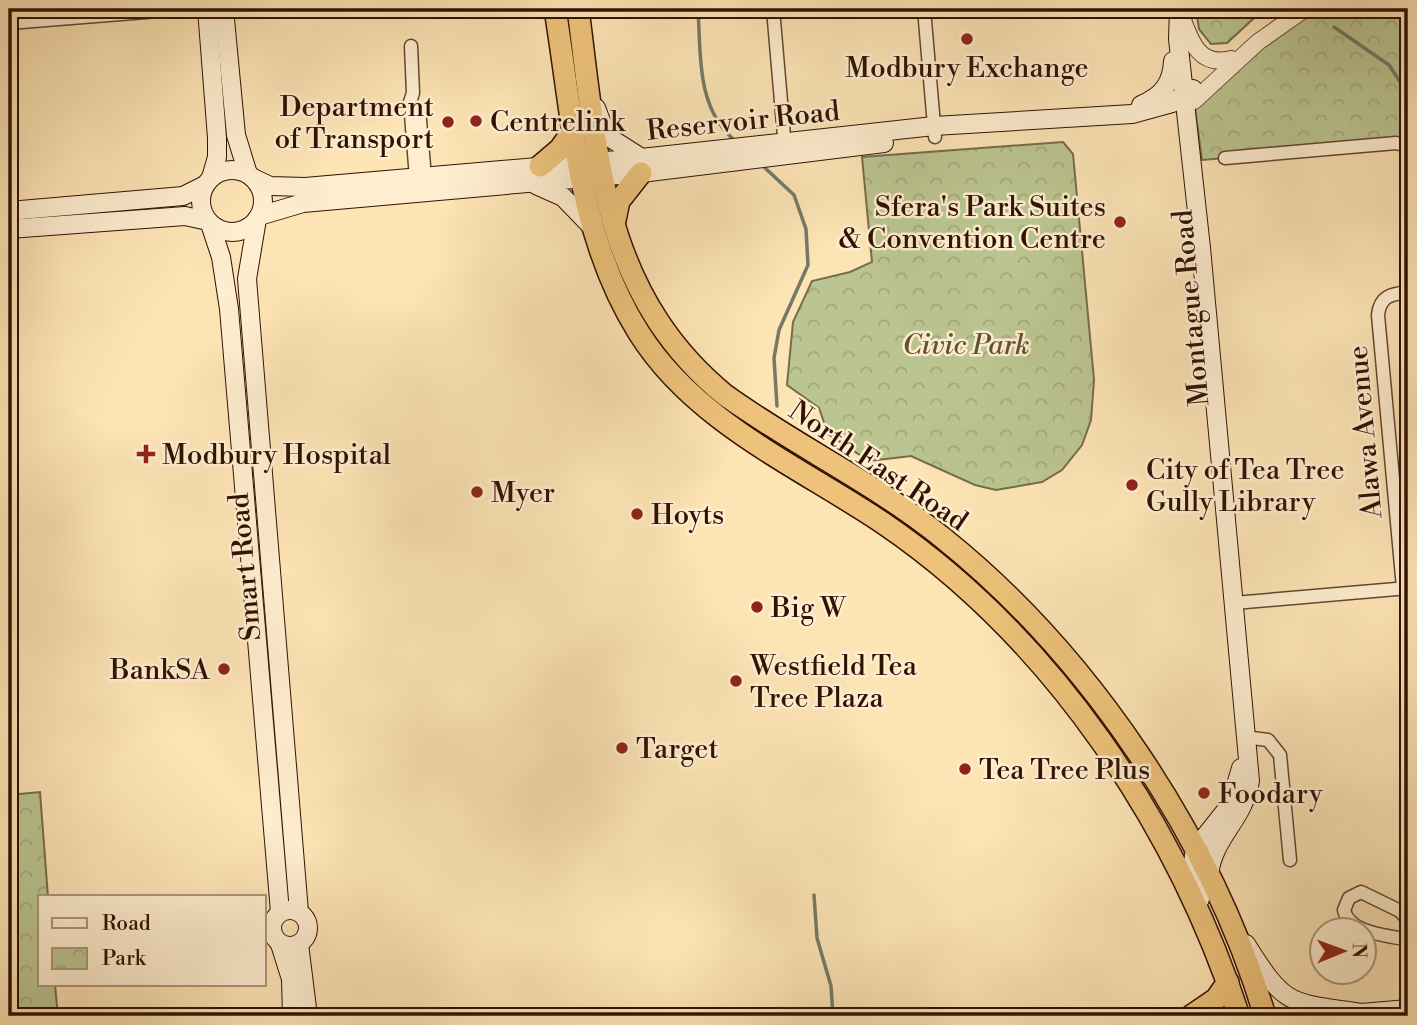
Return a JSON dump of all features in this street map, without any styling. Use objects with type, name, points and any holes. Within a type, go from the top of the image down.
[{"type":"highway","name":"North East Road","points":[[555,9],[591,226],[620,301],[667,372],[702,405],[884,524],[954,577],[1019,642],[1080,714],[1155,828],[1210,936],[1239,1016]]},
{"type":"highway","name":"North East Road","points":[[578,9],[589,91],[614,229],[637,289],[677,349],[701,375],[725,395],[943,537],[1030,617],[1099,700],[1195,849],[1227,914],[1265,1016]]},
{"type":"highway","points":[[537,175],[573,129]]},
{"type":"highway","points":[[614,229],[619,201],[641,165]]},
{"type":"highway","points":[[779,457],[791,440]]},
{"type":"highway","points":[[1080,714],[1099,700]]},
{"type":"highway","points":[[1191,1016],[1216,999],[1228,982]]},
{"type":"main road","points":[[207,9],[217,138],[217,157],[201,204],[209,223]]},
{"type":"main road","points":[[9,229],[185,216],[209,223],[223,231],[237,232],[258,218],[262,194],[251,176],[236,135],[224,9]]},
{"type":"main road","points":[[1058,119],[1132,108],[1166,89],[1171,80],[1180,9]]},
{"type":"main road","name":"Montague Road","points":[[1180,9],[1244,737],[1250,767],[1248,796],[1237,819],[1217,845],[1209,875]]},
{"type":"main road","points":[[589,91],[607,136],[641,165]]},
{"type":"main road","name":"Reservoir Road","points":[[934,132],[1115,125],[1148,121],[1189,98]]},
{"type":"main road","name":"Reservoir Road","points":[[258,218],[303,203],[934,132],[1132,114],[1189,98]]},
{"type":"main road","points":[[9,211],[183,196],[232,170],[251,176]]},
{"type":"main road","points":[[537,175],[591,226]]},
{"type":"main road","name":"Reservoir Road","points":[[251,176],[270,186],[294,188],[420,177],[537,175]]},
{"type":"main road","name":"Smart Road","points":[[258,218],[247,279],[299,912]]},
{"type":"main road","name":"Smart Road","points":[[209,223],[221,257],[229,309],[280,912]]},
{"type":"main road","name":"Montague Road","points":[[1195,849],[1230,805],[1240,779],[1244,737]]},
{"type":"main road","points":[[1195,849],[1192,870],[1210,936]]},
{"type":"main road","points":[[292,1016],[291,979],[280,944],[271,930],[274,919],[280,912],[289,909],[299,912],[308,927],[299,944],[307,1016]]},
{"type":"main road","points":[[1227,914],[1280,993],[1294,1002],[1362,1013]]},
{"type":"main road","points":[[280,944],[299,944]]},
{"type":"main road","points":[[1322,1016],[1408,1009]]},
{"type":"street","points":[[9,23],[183,9]]},
{"type":"street","points":[[774,9],[785,149]]},
{"type":"street","points":[[924,9],[934,132]]},
{"type":"street","points":[[1180,9],[1198,54],[1210,60],[1231,59]]},
{"type":"street","points":[[1189,98],[1286,9]]},
{"type":"street","points":[[1189,98],[1258,42],[1305,9]]},
{"type":"street","points":[[411,46],[413,93],[410,102],[420,177]]},
{"type":"street","points":[[1225,158],[1395,143],[1408,146]]},
{"type":"street","name":"Alawa Avenue","points":[[1406,588],[1378,315],[1381,303],[1388,295],[1408,292]]},
{"type":"street","points":[[1234,603],[1406,588]]},
{"type":"street","points":[[1244,737],[1268,740],[1280,755],[1290,860]]},
{"type":"street","points":[[1408,920],[1400,911],[1368,894],[1355,894],[1345,902],[1344,910],[1349,923],[1408,940]]},
{"type":"green space","points":[[1196,9],[1264,9],[1227,43],[1211,44],[1199,29]]},
{"type":"green space","points":[[1305,9],[1408,9],[1408,143],[1202,160],[1194,101]]},
{"type":"green space","name":"Civic Park","points":[[1063,142],[1073,154],[1094,380],[1091,420],[1082,445],[1062,470],[1042,482],[996,490],[975,485],[911,456],[869,461],[828,434],[819,408],[787,385],[793,322],[812,281],[850,272],[872,262],[862,157]]},
{"type":"green space","points":[[40,792],[48,895],[38,895],[38,986],[55,986],[58,1016],[9,1016],[9,795]]},
{"type":"waterway","points":[[698,9],[706,95],[721,126],[733,139]]},
{"type":"waterway","points":[[1334,27],[1389,65],[1408,94]]},
{"type":"waterway","points":[[763,166],[794,195],[806,229],[808,265],[779,330],[774,358],[777,406]]},
{"type":"waterway","points":[[814,895],[817,938],[831,986],[833,1016]]},
{"type":"place","name":"Modbury Exchange","points":[[967,39]]},
{"type":"place","name":"Centrelink","points":[[476,121]]},
{"type":"place","name":"Department of Transport","points":[[448,122]]},
{"type":"place","name":"Sfera's Park Suites & Convention Centre","points":[[1120,222]]},
{"type":"place","name":"Modbury Hospital","points":[[146,454]]},
{"type":"place","name":"City of Tea Tree Gully Library","points":[[1132,485]]},
{"type":"place","name":"Myer","points":[[477,492]]},
{"type":"place","name":"Hoyts","points":[[637,514]]},
{"type":"place","name":"Big W","points":[[757,607]]},
{"type":"place","name":"BankSA","points":[[224,669]]},
{"type":"place","name":"Westfield Tea Tree Plaza","points":[[736,681]]},
{"type":"place","name":"Target","points":[[622,748]]},
{"type":"place","name":"Tea Tree Plus","points":[[965,769]]},
{"type":"place","name":"Foodary","points":[[1204,793]]}]
